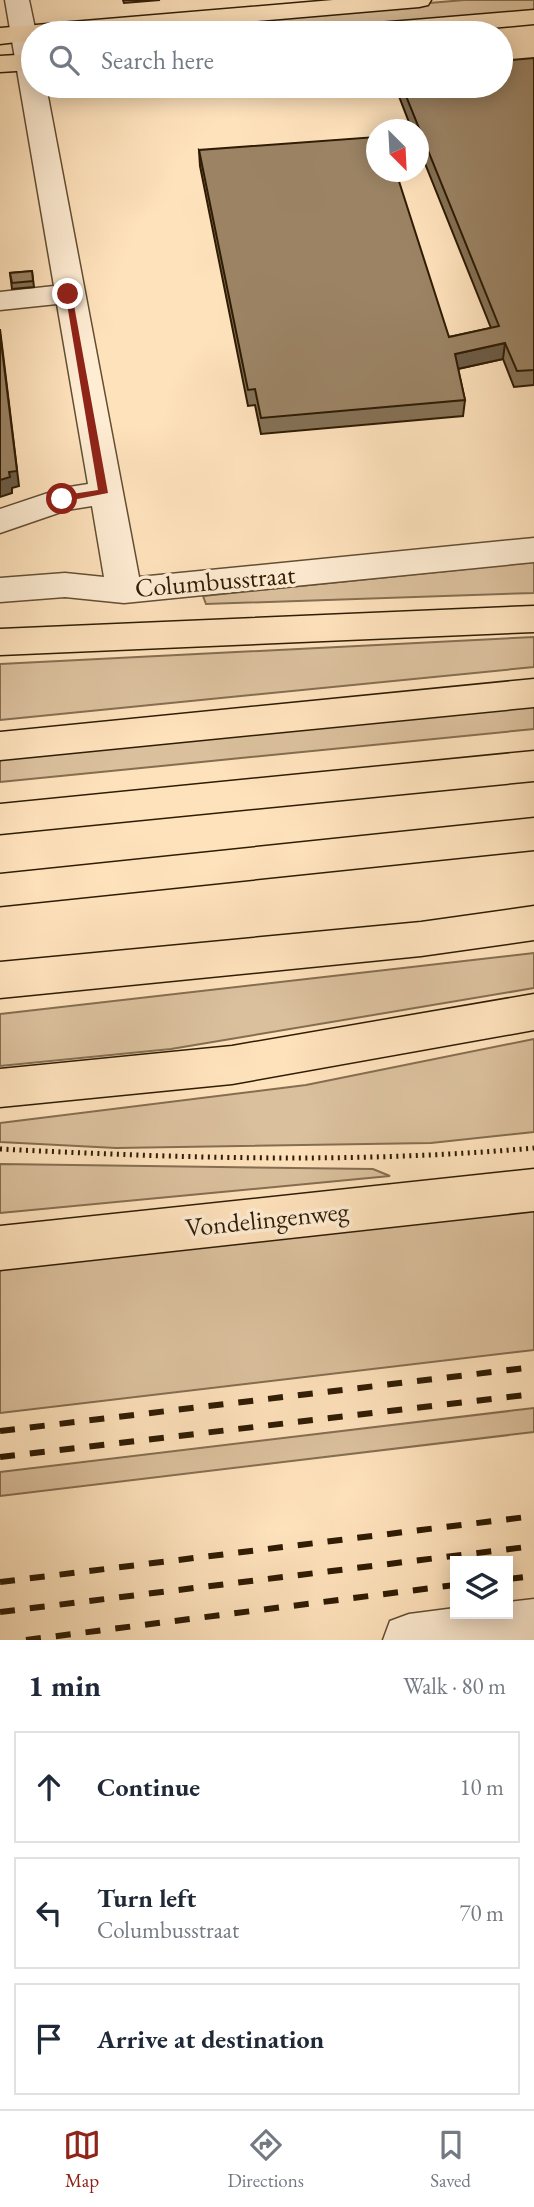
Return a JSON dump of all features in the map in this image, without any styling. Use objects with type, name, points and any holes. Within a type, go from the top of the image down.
[{"type":"main road","points":[[242,21],[419,0]]},
{"type":"main road","points":[[498,21],[534,18]]},
{"type":"main road","points":[[0,642],[534,619]]},
{"type":"main road","points":[[0,746],[534,693]]},
{"type":"main road","points":[[0,819],[356,786],[534,766]]},
{"type":"main road","points":[[0,890],[534,834]]},
{"type":"main road","points":[[0,980],[421,939],[534,923]]},
{"type":"main road","points":[[0,1088],[232,1065],[534,1012]]},
{"type":"main road","name":"Vondelingenweg","points":[[0,1248],[534,1190]]},
{"type":"street","name":"Columbusstraat","points":[[17,0],[21,38]]},
{"type":"street","name":"Columbusstraat","points":[[31,98],[103,493],[124,591],[534,550]]},
{"type":"street","points":[[0,301],[68,294]]},
{"type":"street","points":[[0,521],[62,499],[103,493]]},
{"type":"street","points":[[0,590],[65,584],[124,591]]},
{"type":"street","points":[[409,1640],[534,1625]]},
{"type":"path","name":"Vondelingenweg","points":[[0,1149],[348,1159],[459,1156],[534,1148]]},
{"type":"shaded area","points":[[464,0],[534,0],[534,13],[446,21],[223,21]]},
{"type":"shaded area","points":[[534,562],[534,593],[206,604],[203,596]]},
{"type":"shaded area","points":[[534,637],[534,667],[0,720],[0,664]]},
{"type":"shaded area","points":[[534,705],[534,729],[0,782],[0,759]]},
{"type":"shaded area","points":[[534,953],[534,988],[171,1049],[0,1066],[0,1014]]},
{"type":"shaded area","points":[[534,1039],[534,1132],[431,1143],[116,1148],[0,1142],[0,1123],[306,1085]]},
{"type":"shaded area","points":[[0,1164],[373,1169],[390,1176],[0,1213]]},
{"type":"shaded area","points":[[534,1210],[534,1350],[0,1413],[0,1267]]},
{"type":"shaded area","points":[[534,1408],[534,1432],[0,1496],[0,1472]]},
{"type":"building","points":[[534,58],[534,370],[517,371],[505,343],[455,354],[465,400],[261,418],[255,389],[248,390],[199,150],[366,138],[366,182],[399,182],[449,337],[499,326],[429,153],[429,119],[415,119],[407,98],[513,98],[513,60]]},
{"type":"building","points":[[32,271],[33,281],[12,283],[10,273]]},
{"type":"building","points":[[0,333],[17,471],[9,472],[10,477],[0,480]]},
{"type":"railway","points":[[0,1431],[534,1367]]},
{"type":"railway","points":[[0,1457],[534,1394]]},
{"type":"railway","points":[[0,1582],[534,1516]]},
{"type":"railway","points":[[0,1612],[534,1546]]},
{"type":"railway","points":[[513,1578],[534,1576]]},
{"type":"railway","points":[[26,1640],[450,1586]]},
{"type":"route","points":[[62,499],[103,493],[68,294]]}]
